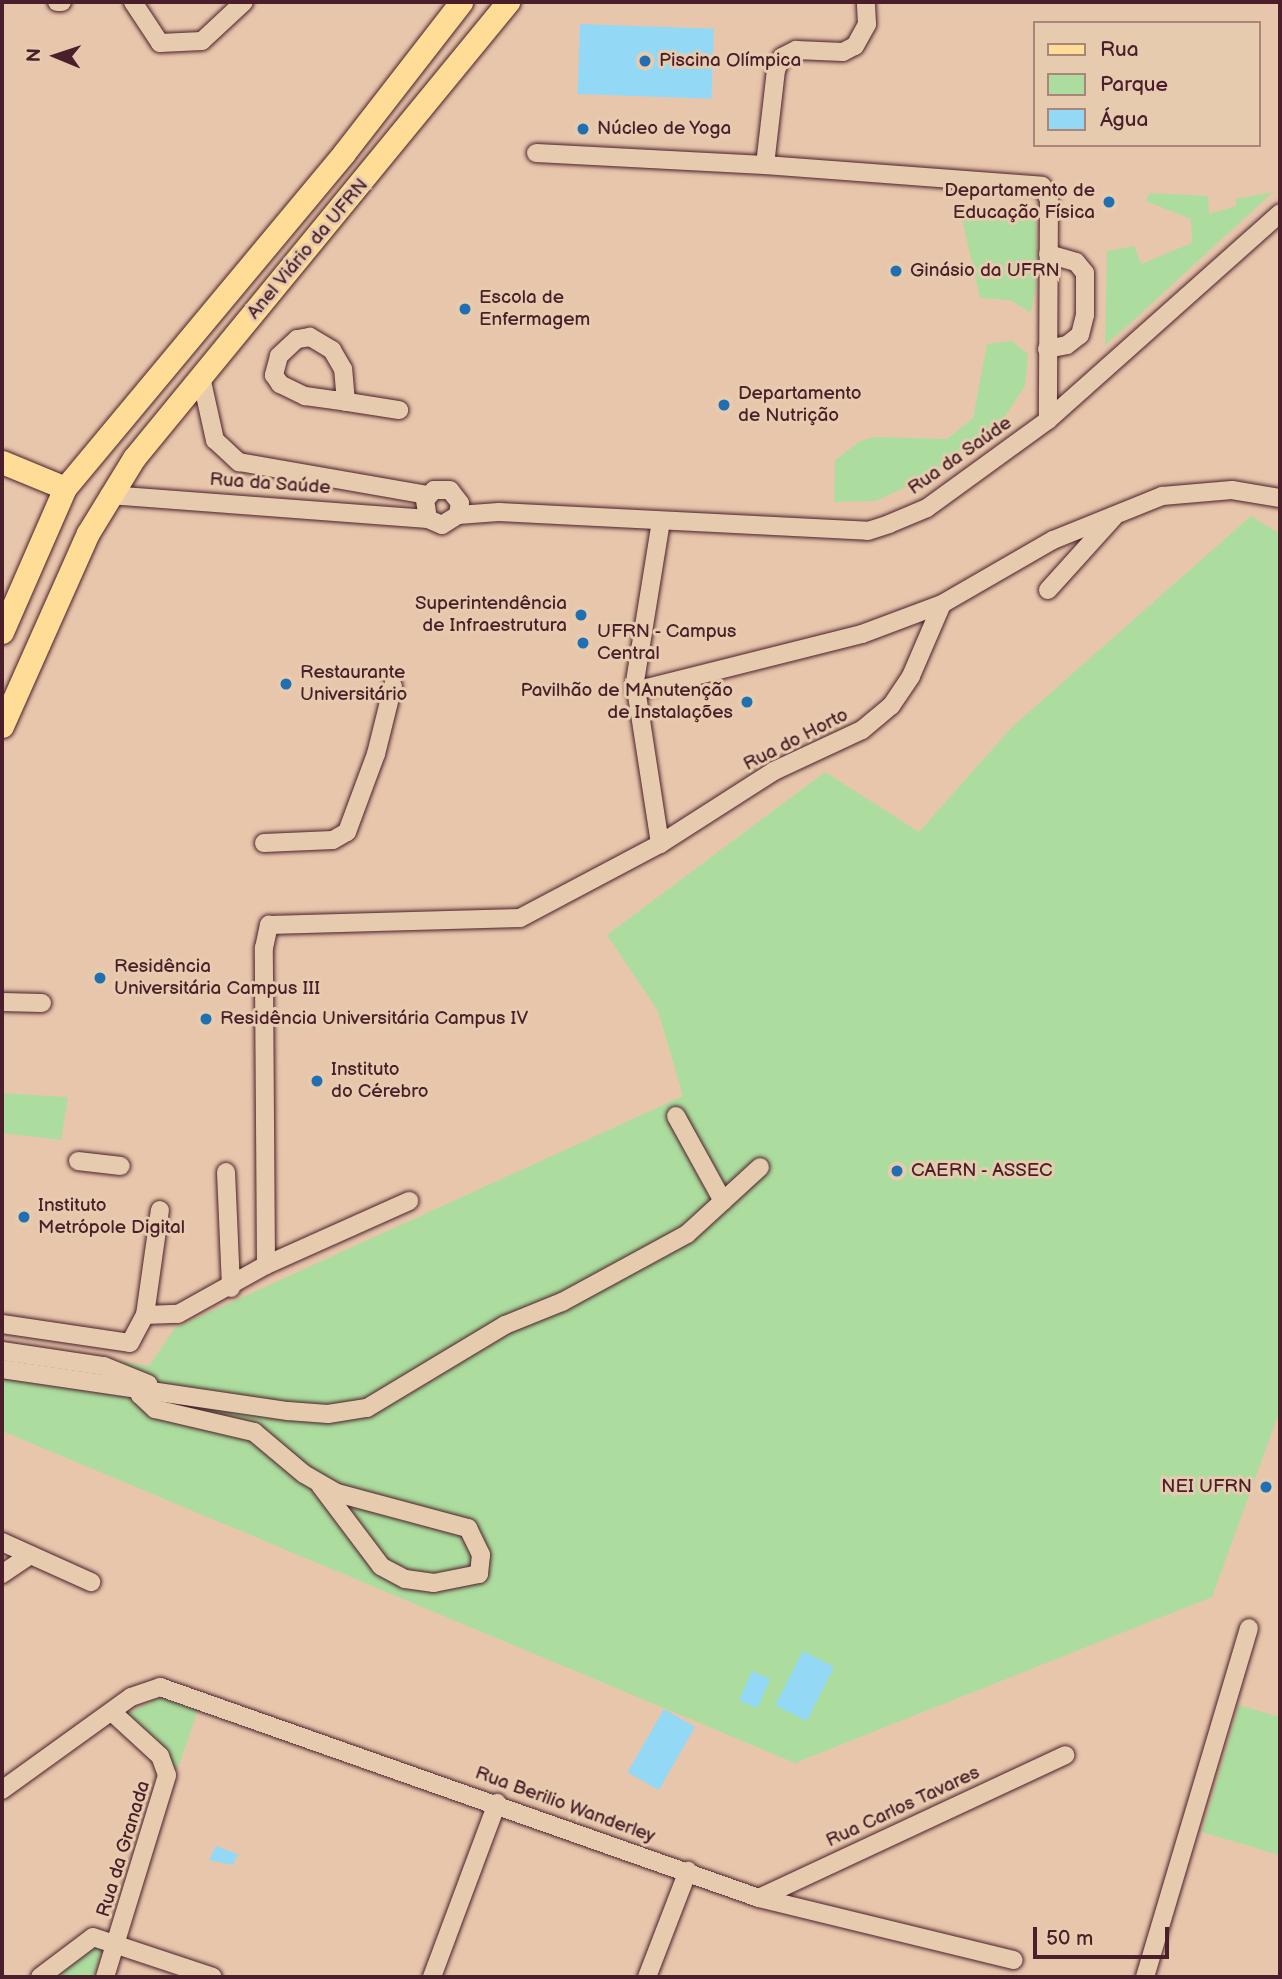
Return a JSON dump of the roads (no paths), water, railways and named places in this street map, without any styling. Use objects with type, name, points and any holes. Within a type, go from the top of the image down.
[{"type":"main road","name":"Anel Viário da UFRN","points":[[2,632],[65,488],[344,153],[461,2]]},
{"type":"main road","name":"Anel Viário da UFRN","points":[[2,726],[70,570],[109,495],[201,377],[508,2]]},
{"type":"main road","points":[[2,462],[65,488]]},
{"type":"street","points":[[133,2],[160,43],[202,41],[244,2]]},
{"type":"street","points":[[765,165],[775,70],[782,57],[796,50],[843,52],[855,46],[867,24],[866,2]]},
{"type":"street","points":[[536,153],[765,165],[1042,186],[1049,200],[1048,420]]},
{"type":"street","name":"Rua da Saúde","points":[[109,495],[428,519],[442,525],[458,514],[499,512],[868,531],[927,508],[1048,420],[1280,213]]},
{"type":"street","points":[[1047,349],[1067,345],[1080,335],[1086,315],[1085,273],[1076,262],[1048,254]]},
{"type":"street","name":"Rua da Saúde","points":[[201,377],[215,440],[239,462],[428,495],[450,490],[460,503],[458,514]]},
{"type":"street","points":[[346,402],[400,410]]},
{"type":"street","points":[[635,691],[862,634],[942,604],[1053,540],[1163,496],[1201,490],[1280,498]]},
{"type":"street","points":[[428,495],[424,507],[428,519]]},
{"type":"street","points":[[1048,590],[1116,514]]},
{"type":"street","points":[[660,844],[635,691],[637,651],[661,521]]},
{"type":"street","name":"Rua do Horto","points":[[266,1265],[264,948],[269,925],[520,918],[660,844],[774,771],[862,730],[891,706],[911,676],[942,604]]},
{"type":"street","points":[[264,843],[333,840],[347,832],[376,754],[393,685]]},
{"type":"street","points":[[2,1002],[42,1003]]},
{"type":"street","points":[[676,1116],[723,1200]]},
{"type":"street","points":[[78,1161],[121,1167]]},
{"type":"street","points":[[2,1351],[104,1366],[138,1384],[164,1392],[288,1412],[328,1414],[367,1408],[505,1325],[562,1302],[687,1234],[760,1167]]},
{"type":"street","points":[[226,1172],[231,1288]]},
{"type":"street","points":[[145,1315],[178,1314],[231,1288],[266,1265],[409,1201]]},
{"type":"street","points":[[2,1324],[131,1343],[145,1315],[160,1210]]},
{"type":"street","points":[[2,1369],[138,1384],[155,1409],[254,1432],[320,1485],[382,1566],[405,1579],[434,1583],[479,1574],[481,1555],[468,1528],[360,1501],[320,1485]]},
{"type":"street","points":[[2,1542],[91,1582]]},
{"type":"street","points":[[2,1574],[30,1555]]},
{"type":"street","points":[[1145,1977],[1249,1628]]},
{"type":"street","name":"Rua Berilio Wanderley","points":[[2,1790],[144,1690],[165,1688],[497,1803],[759,1898],[1014,1960]]},
{"type":"street","name":"Rua da Granada","points":[[105,1977],[167,1775],[160,1756],[112,1712]]},
{"type":"street","name":"Rua Carlos Tavares","points":[[759,1898],[1065,1755]]},
{"type":"street","points":[[432,1977],[497,1803]]},
{"type":"street","points":[[647,1977],[688,1871]]},
{"type":"street","points":[[40,1977],[93,1937],[213,1977]]},
{"type":"water","name":"Piscina Olímpica","points":[[580,24],[714,29],[711,99],[578,94]]},
{"type":"water","points":[[803,1651],[834,1667],[806,1721],[775,1705]]},
{"type":"water","points":[[752,1671],[770,1679],[757,1708],[739,1700]]},
{"type":"water","points":[[664,1709],[695,1727],[659,1790],[628,1772]]},
{"type":"water","points":[[216,1846],[238,1854],[233,1865],[209,1860]]},
{"type":"place","name":"Piscina Olímpica","points":[[645,61]]},
{"type":"place","name":"Núcleo de Yoga","points":[[583,129]]},
{"type":"place","name":"Departamento de Educação Física","points":[[1109,202]]},
{"type":"place","name":"Ginásio da UFRN","points":[[896,271]]},
{"type":"place","name":"Escola de Enfermagem","points":[[465,309]]},
{"type":"place","name":"Departamento de Nutrição","points":[[724,405]]},
{"type":"place","name":"Superintendência de Infraestrutura","points":[[581,615]]},
{"type":"place","name":"UFRN - Campus Central","points":[[583,643]]},
{"type":"place","name":"Restaurante Universitário","points":[[286,684]]},
{"type":"place","name":"Pavilhão de MAnutenção de Instalações","points":[[747,702]]},
{"type":"place","name":"Residência Universitária Campus III","points":[[100,978]]},
{"type":"place","name":"Residência Universitária Campus IV","points":[[206,1019]]},
{"type":"place","name":"Instituto do Cérebro","points":[[317,1081]]},
{"type":"place","name":"CAERN - ASSEC","points":[[897,1171]]},
{"type":"place","name":"Instituto Metrópole Digital","points":[[24,1217]]},
{"type":"place","name":"NEI UFRN","points":[[1266,1487]]}]
